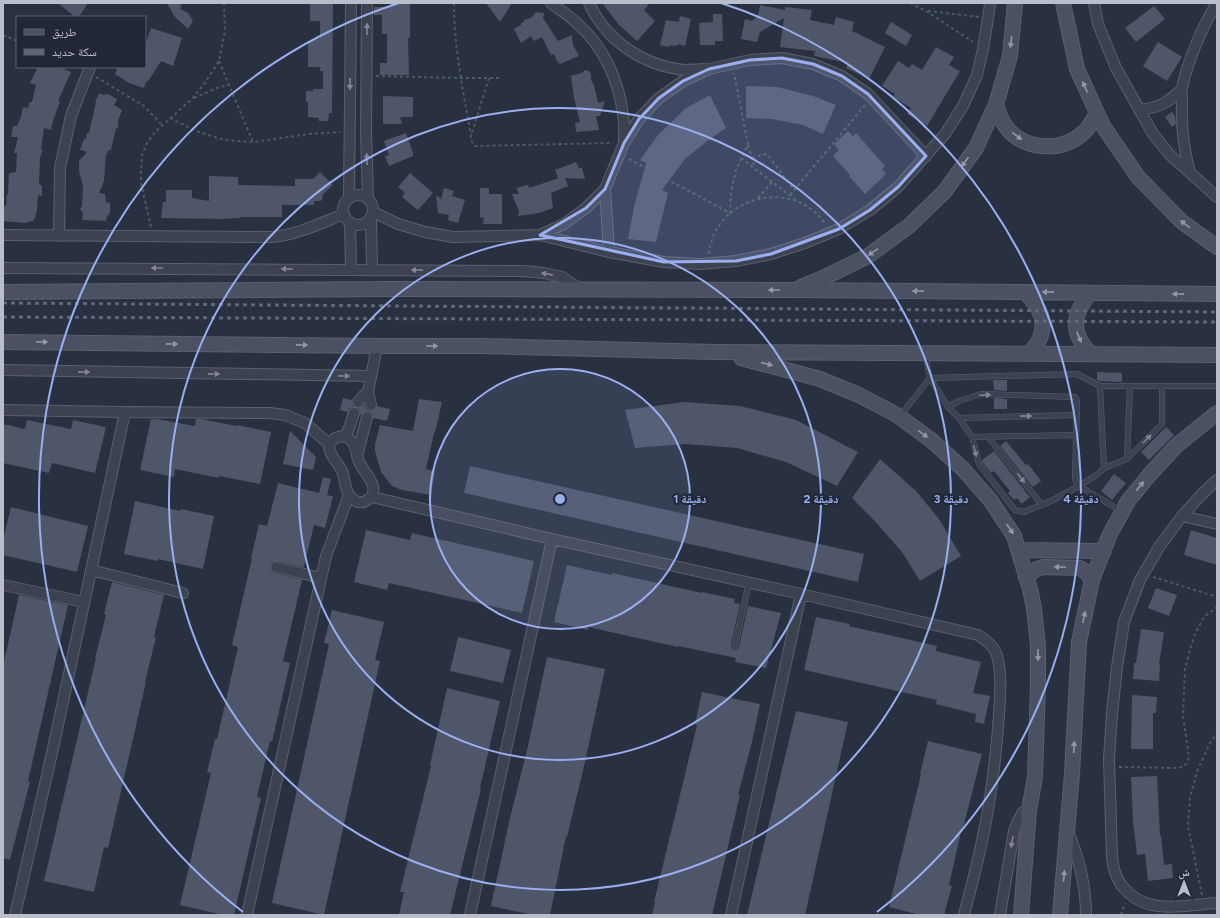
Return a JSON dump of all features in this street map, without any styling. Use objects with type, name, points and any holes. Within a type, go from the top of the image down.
[{"type":"main road","points":[[792,290],[823,278],[868,256],[909,226],[945,191],[976,148],[996,104],[1010,56],[1015,3]]},
{"type":"main road","points":[[1063,3],[1077,69],[1103,126],[1138,178],[1182,222],[1217,247]]},
{"type":"main road","points":[[996,104],[999,116],[1014,135],[1025,142],[1037,146],[1049,147],[1061,145],[1073,140],[1083,133],[1091,124],[1097,113]]},
{"type":"main road","points":[[3,292],[792,290],[1217,294]]},
{"type":"main road","points":[[1025,292],[1037,306],[1042,316],[1043,326],[1038,343],[1028,354]]},
{"type":"main road","points":[[1090,293],[1079,309],[1076,316],[1075,326],[1077,336],[1091,354]]},
{"type":"main road","points":[[6,343],[481,346],[716,352],[1217,355]]},
{"type":"main road","points":[[716,352],[820,378],[859,395],[899,417],[931,440],[963,469],[991,501],[1014,536],[1034,608],[1038,646],[1035,777],[1029,810],[1021,915]]},
{"type":"main road","points":[[1060,915],[1072,774],[1079,642],[1092,580],[1110,534],[1128,501],[1176,446],[1217,413]]},
{"type":"main road","points":[[1019,550],[1104,551]]},
{"type":"main road","points":[[1026,578],[1034,570],[1043,567],[1050,567],[1080,568],[1087,572],[1092,580]]},
{"type":"street","points":[[351,3],[349,198],[343,210],[347,218],[351,269]]},
{"type":"street","points":[[367,3],[366,133],[368,198],[371,203],[372,215],[372,270]]},
{"type":"street","points":[[552,3],[578,24],[596,44],[610,66],[619,91],[624,117],[624,143]]},
{"type":"street","points":[[589,3],[593,13],[606,31],[623,47],[642,59],[664,66],[686,70],[709,69],[750,60],[782,58],[813,64],[842,76],[871,98],[926,156]]},
{"type":"street","points":[[372,215],[425,232],[453,238],[540,235],[609,252],[664,262],[708,263],[736,261],[771,254],[805,243],[839,229],[870,210],[898,187],[945,134],[963,106],[977,75],[983,49],[990,3]]},
{"type":"street","points":[[1094,3],[1098,24],[1116,68],[1153,134],[1166,150],[1190,174],[1217,197]]},
{"type":"street","points":[[1190,174],[1181,116],[1182,89],[1194,49],[1211,11],[1217,3]]},
{"type":"street","points":[[540,235],[570,220],[586,208],[605,189],[624,143],[639,119],[659,98],[683,81],[709,69]]},
{"type":"street","points":[[59,236],[60,168],[71,116],[89,70]]},
{"type":"street","points":[[1139,110],[1160,106],[1170,100],[1182,89]]},
{"type":"street","points":[[1166,150],[1184,143]]},
{"type":"street","points":[[605,189],[609,252]]},
{"type":"street","points":[[349,198],[358,195],[368,198]]},
{"type":"street","points":[[3,235],[283,236],[347,218],[358,224],[362,224],[372,215]]},
{"type":"street","points":[[3,268],[523,271],[544,273],[562,277],[582,290]]},
{"type":"street","points":[[371,404],[368,392],[377,346]]},
{"type":"street","points":[[3,370],[371,376]]},
{"type":"street","points":[[358,402],[368,392]]},
{"type":"street","points":[[3,410],[270,413],[285,415],[305,423],[330,444]]},
{"type":"street","points":[[15,915],[49,768],[125,412]]},
{"type":"street","points":[[346,437],[354,413]]},
{"type":"street","points":[[357,456],[367,417]]},
{"type":"street","points":[[337,437],[346,437],[352,440],[361,466],[372,483],[374,490],[372,497],[367,501],[358,502],[353,500],[349,495],[346,490],[342,472],[330,452],[330,444],[337,437]]},
{"type":"street","points":[[1217,480],[1182,516],[1159,546],[1140,580],[1124,622],[1112,713],[1109,767],[1112,857],[1115,873],[1121,884],[1129,894],[1140,902],[1152,906],[1166,907],[1217,903]]},
{"type":"street","points":[[247,915],[326,556],[349,495]]},
{"type":"street","points":[[372,497],[978,635],[988,642],[994,650],[998,662],[1000,689],[996,746],[982,843],[964,915]]},
{"type":"street","points":[[1182,516],[1217,524]]},
{"type":"street","points":[[470,915],[552,539]]},
{"type":"street","points":[[276,567],[321,578]]},
{"type":"street","points":[[91,570],[183,593]]},
{"type":"street","points":[[3,585],[84,602]]},
{"type":"street","points":[[731,915],[802,594]]},
{"type":"street","points":[[1000,915],[1014,831],[1023,812],[1029,810]]},
{"type":"street","points":[[1068,830],[1077,854],[1083,879],[1086,915]]},
{"type":"lane","points":[[925,353],[930,378],[948,407],[959,418],[972,436],[979,464],[1015,510],[1024,512],[1042,505],[1079,486],[1098,474],[1104,468],[1127,459],[1162,424],[1162,386]]},
{"type":"lane","points":[[899,417],[930,378],[1077,374],[1100,386],[1217,386]]},
{"type":"lane","points":[[1100,386],[1104,468]]},
{"type":"lane","points":[[1127,459],[1130,386]]},
{"type":"lane","points":[[948,407],[959,401],[982,394],[1075,397],[1077,401],[1075,479],[1079,486],[1122,512]]},
{"type":"lane","points":[[959,418],[1076,415]]},
{"type":"lane","points":[[972,436],[1076,435]]},
{"type":"lane","points":[[988,436],[1042,505]]},
{"type":"lane","points":[[735,646],[750,582]]},
{"type":"path","points":[[153,236],[142,183],[142,155],[146,143],[154,132],[193,98],[219,61],[225,31],[224,3]]},
{"type":"path","points":[[454,3],[454,23],[461,78],[471,136],[470,139],[474,146],[624,143]]},
{"type":"path","points":[[910,3],[926,11],[983,49]]},
{"type":"path","points":[[926,11],[988,18]]},
{"type":"path","points":[[3,35],[16,41]]},
{"type":"path","points":[[219,61],[253,142]]},
{"type":"path","points":[[733,64],[748,144],[755,169]]},
{"type":"path","points":[[89,70],[144,106],[162,125]]},
{"type":"path","points":[[366,75],[499,78]]},
{"type":"path","points":[[471,136],[489,78]]},
{"type":"path","points":[[193,98],[229,84]]},
{"type":"path","points":[[790,195],[871,98]]},
{"type":"path","points":[[170,118],[203,134],[224,140],[253,142],[309,134],[349,132]]},
{"type":"path","points":[[730,213],[731,192],[736,170],[748,144]]},
{"type":"path","points":[[619,154],[730,213]]},
{"type":"path","points":[[752,158],[767,155],[794,190]]},
{"type":"path","points":[[741,158],[800,203],[812,210],[823,220],[831,233]]},
{"type":"path","points":[[758,199],[772,182]]},
{"type":"path","points":[[708,263],[714,236],[721,223],[730,213],[743,204],[758,199],[772,197],[786,198],[800,203]]},
{"type":"path","points":[[1143,574],[1217,597]]},
{"type":"path","points":[[1109,767],[1178,768],[1187,764],[1189,757],[1183,716],[1186,669],[1190,646],[1204,617],[1217,607]]},
{"type":"path","points":[[1204,904],[1188,826],[1190,797],[1198,769],[1210,743],[1217,733]]},
{"type":"highlighted area","points":[[782,58],[813,64],[842,76],[868,94],[926,156],[898,187],[870,210],[839,229],[771,254],[736,261],[664,262],[540,235],[586,208],[605,189],[624,143],[639,119],[659,98],[683,81],[709,69],[750,60]]},
{"type":"building","points":[[58,3],[88,3],[80,16],[74,16]]},
{"type":"building","points":[[167,3],[182,3],[180,9],[188,13],[193,21],[188,29],[174,16]]},
{"type":"building","points":[[310,3],[333,3],[332,113],[329,113],[328,121],[319,121],[319,118],[308,117],[306,91],[323,89],[323,71],[320,71],[320,67],[308,67],[308,41],[314,41],[314,38],[320,38],[320,21],[310,21]]},
{"type":"building","points":[[390,3],[410,3],[410,38],[408,38],[409,75],[380,75],[380,63],[387,63],[387,34],[382,34],[382,15],[374,15],[374,7],[390,7]]},
{"type":"building","points":[[486,3],[512,3],[500,22]]},
{"type":"building","points":[[602,3],[650,3],[644,10],[655,21],[637,41],[619,25]]},
{"type":"building","points":[[760,5],[785,10],[785,7],[812,10],[810,20],[834,25],[836,17],[854,22],[852,31],[885,47],[869,79],[846,68],[848,63],[814,56],[815,51],[780,47],[784,18],[760,32],[757,42],[741,39],[745,19],[752,21],[758,15]]},
{"type":"building","points":[[1154,6],[1165,19],[1136,42],[1125,28]]},
{"type":"building","points":[[536,12],[544,13],[543,18],[558,41],[572,35],[573,45],[579,56],[560,64],[554,54],[551,55],[542,37],[534,41],[531,36],[521,43],[514,29],[521,25],[524,20],[531,18]]},
{"type":"building","points":[[713,14],[722,14],[723,41],[715,41],[715,45],[700,45],[699,23],[713,22]]},
{"type":"building","points":[[680,16],[691,19],[685,46],[678,44],[676,46],[670,45],[669,47],[660,45],[666,20],[679,22]]},
{"type":"building","points":[[891,22],[912,35],[906,46],[885,33]]},
{"type":"building","points":[[151,28],[182,38],[173,66],[161,61],[149,80],[146,82],[144,88],[129,83],[115,74],[118,68],[146,68],[146,43]]},
{"type":"building","points":[[1158,42],[1182,57],[1167,81],[1143,66]]},
{"type":"building","points":[[936,47],[954,57],[949,65],[960,71],[927,126],[907,114],[911,108],[893,97],[895,94],[882,86],[898,61],[909,68],[912,64],[922,70]]},
{"type":"building","points":[[38,68],[61,68],[71,72],[58,101],[60,101],[51,130],[44,128],[41,149],[43,149],[40,158],[39,184],[42,186],[42,196],[38,195],[35,218],[33,221],[25,223],[3,221],[3,206],[6,206],[9,173],[16,172],[17,153],[14,153],[18,137],[11,137],[13,126],[17,126],[23,107],[28,108],[30,102],[32,102],[36,85],[30,83]]},
{"type":"building","points":[[585,70],[589,71],[591,74],[591,80],[594,85],[598,103],[605,101],[600,116],[596,116],[599,130],[576,132],[575,123],[580,122],[574,98],[571,76],[582,73]]},
{"type":"building","points":[[746,86],[777,87],[813,96],[836,105],[823,134],[803,125],[772,119],[746,118]]},
{"type":"building","points":[[99,93],[103,95],[108,94],[117,99],[114,105],[122,110],[111,150],[109,150],[106,155],[104,181],[99,193],[105,194],[106,202],[110,203],[110,213],[107,216],[106,221],[82,220],[83,213],[80,209],[82,206],[83,186],[79,171],[79,161],[87,152],[80,150],[84,139],[86,139],[87,133],[89,133],[95,102]]},
{"type":"building","points":[[710,95],[726,128],[685,159],[662,190],[668,193],[656,242],[628,239],[634,207],[646,163],[640,160],[658,135],[686,108]]},
{"type":"building","points":[[383,96],[413,97],[413,117],[400,117],[402,124],[383,124]]},
{"type":"building","points":[[1172,112],[1175,116],[1176,124],[1172,127],[1165,117]]},
{"type":"building","points":[[848,131],[853,136],[856,133],[885,166],[882,169],[886,174],[865,194],[833,156],[839,150],[835,146],[835,143]]},
{"type":"building","points":[[406,133],[413,156],[389,166],[385,156],[389,155],[384,141]]},
{"type":"building","points":[[576,162],[579,168],[582,168],[585,179],[565,178],[568,186],[551,193],[553,208],[539,213],[518,216],[519,211],[512,194],[519,194],[516,188],[528,185],[529,188],[559,178],[555,170]]},
{"type":"building","points":[[320,172],[333,185],[323,194],[322,200],[314,201],[314,205],[282,205],[282,217],[240,217],[223,219],[161,218],[163,202],[166,202],[166,190],[192,190],[192,198],[209,201],[209,176],[238,177],[238,185],[295,186],[295,179],[313,179]]},
{"type":"building","points":[[410,173],[433,193],[418,210],[402,197],[405,193],[398,187]]},
{"type":"building","points":[[444,188],[454,191],[452,196],[465,200],[458,223],[448,220],[449,215],[438,213],[436,195],[441,199]]},
{"type":"building","points":[[480,188],[489,188],[489,194],[502,194],[502,224],[483,224],[484,218],[480,217]]},
{"type":"building","points":[[1097,372],[1122,373],[1122,382],[1099,381],[1097,380]]},
{"type":"building","points":[[993,380],[1007,380],[1007,391],[994,390]]},
{"type":"building","points":[[343,398],[352,400],[354,407],[349,408],[348,412],[340,410]]},
{"type":"building","points":[[994,398],[1007,399],[1007,409],[994,409]]},
{"type":"building","points":[[419,399],[442,402],[426,469],[435,471],[431,495],[402,490],[392,486],[381,472],[375,451],[375,444],[380,425],[413,431]]},
{"type":"building","points":[[684,402],[740,406],[796,420],[858,452],[837,486],[786,462],[737,448],[686,444],[635,448],[625,410]]},
{"type":"building","points":[[364,405],[368,411],[365,411],[360,415],[358,408]]},
{"type":"building","points":[[377,406],[390,409],[387,421],[373,418],[370,411],[375,410]]},
{"type":"building","points":[[151,419],[195,426],[196,419],[201,419],[271,432],[260,484],[219,476],[219,478],[175,469],[174,477],[140,470]]},
{"type":"building","points":[[27,420],[71,429],[73,420],[106,427],[95,473],[52,463],[49,473],[3,463],[3,424],[25,429]]},
{"type":"building","points":[[1166,427],[1174,435],[1149,460],[1141,452]]},
{"type":"building","points":[[290,431],[316,457],[313,470],[283,464]]},
{"type":"building","points":[[1006,441],[1026,465],[1028,464],[1041,481],[1033,487],[1000,446]]},
{"type":"building","points":[[994,451],[1030,497],[1022,504],[1017,498],[1014,500],[1008,493],[1010,491],[994,471],[991,473],[982,462],[982,460]]},
{"type":"building","points":[[880,459],[916,491],[939,519],[961,556],[920,581],[902,552],[852,498]]},
{"type":"building","points":[[470,466],[864,554],[858,582],[464,493]]},
{"type":"building","points":[[1114,474],[1126,483],[1112,500],[1101,491]]},
{"type":"building","points":[[323,477],[331,479],[327,495],[333,496],[325,528],[314,525],[304,567],[277,561],[272,562],[270,566],[271,571],[274,573],[302,580],[283,661],[290,663],[272,742],[270,741],[257,797],[261,798],[234,915],[223,915],[180,905],[211,773],[207,772],[215,739],[217,739],[238,647],[232,645],[259,524],[267,526],[278,483],[319,493]]},
{"type":"building","points":[[135,501],[180,511],[181,509],[214,516],[203,569],[158,559],[158,561],[124,554]]},
{"type":"building","points":[[11,507],[88,526],[77,572],[3,555],[3,540]]},
{"type":"building","points":[[366,530],[410,540],[412,533],[534,561],[522,613],[389,583],[387,590],[354,582]]},
{"type":"building","points":[[1191,530],[1217,538],[1217,565],[1184,555]]},
{"type":"building","points":[[567,565],[735,599],[734,603],[740,604],[731,645],[732,649],[735,650],[739,647],[748,606],[781,613],[766,668],[735,662],[736,658],[588,627],[588,630],[554,622]]},
{"type":"building","points":[[112,582],[164,595],[154,637],[156,637],[108,848],[104,847],[94,892],[44,881],[106,615],[104,614]]},
{"type":"building","points":[[1156,588],[1177,595],[1169,616],[1148,608]]},
{"type":"building","points":[[19,595],[68,605],[28,781],[30,782],[10,860],[3,858],[3,666]]},
{"type":"building","points":[[332,610],[384,622],[375,660],[380,661],[324,915],[272,903],[329,644],[324,643]]},
{"type":"building","points":[[816,617],[937,646],[936,651],[981,662],[973,693],[990,696],[984,724],[975,722],[976,714],[936,704],[937,700],[804,670]]},
{"type":"building","points":[[1141,629],[1164,632],[1159,664],[1159,681],[1133,679],[1134,663],[1136,663]]},
{"type":"building","points":[[458,637],[511,650],[503,683],[450,671]]},
{"type":"building","points":[[547,657],[605,669],[585,762],[567,837],[566,836],[550,915],[533,915],[491,906]]},
{"type":"building","points":[[447,688],[500,701],[481,789],[450,915],[399,915],[404,892],[400,892],[431,766]]},
{"type":"building","points":[[702,692],[760,704],[752,742],[738,795],[740,795],[712,915],[652,915],[697,725],[695,724]]},
{"type":"building","points":[[1132,695],[1157,697],[1156,713],[1153,713],[1153,749],[1131,749]]},
{"type":"building","points":[[796,711],[848,722],[805,915],[747,915]]},
{"type":"building","points":[[928,741],[982,754],[961,832],[949,885],[952,886],[944,915],[920,915],[889,907]]},
{"type":"building","points":[[1157,776],[1160,835],[1164,865],[1172,864],[1173,878],[1148,881],[1145,854],[1137,855],[1133,822],[1131,777]]},
{"type":"railway","points":[[3,303],[1217,312]]},
{"type":"railway","points":[[3,317],[1217,322]]}]
